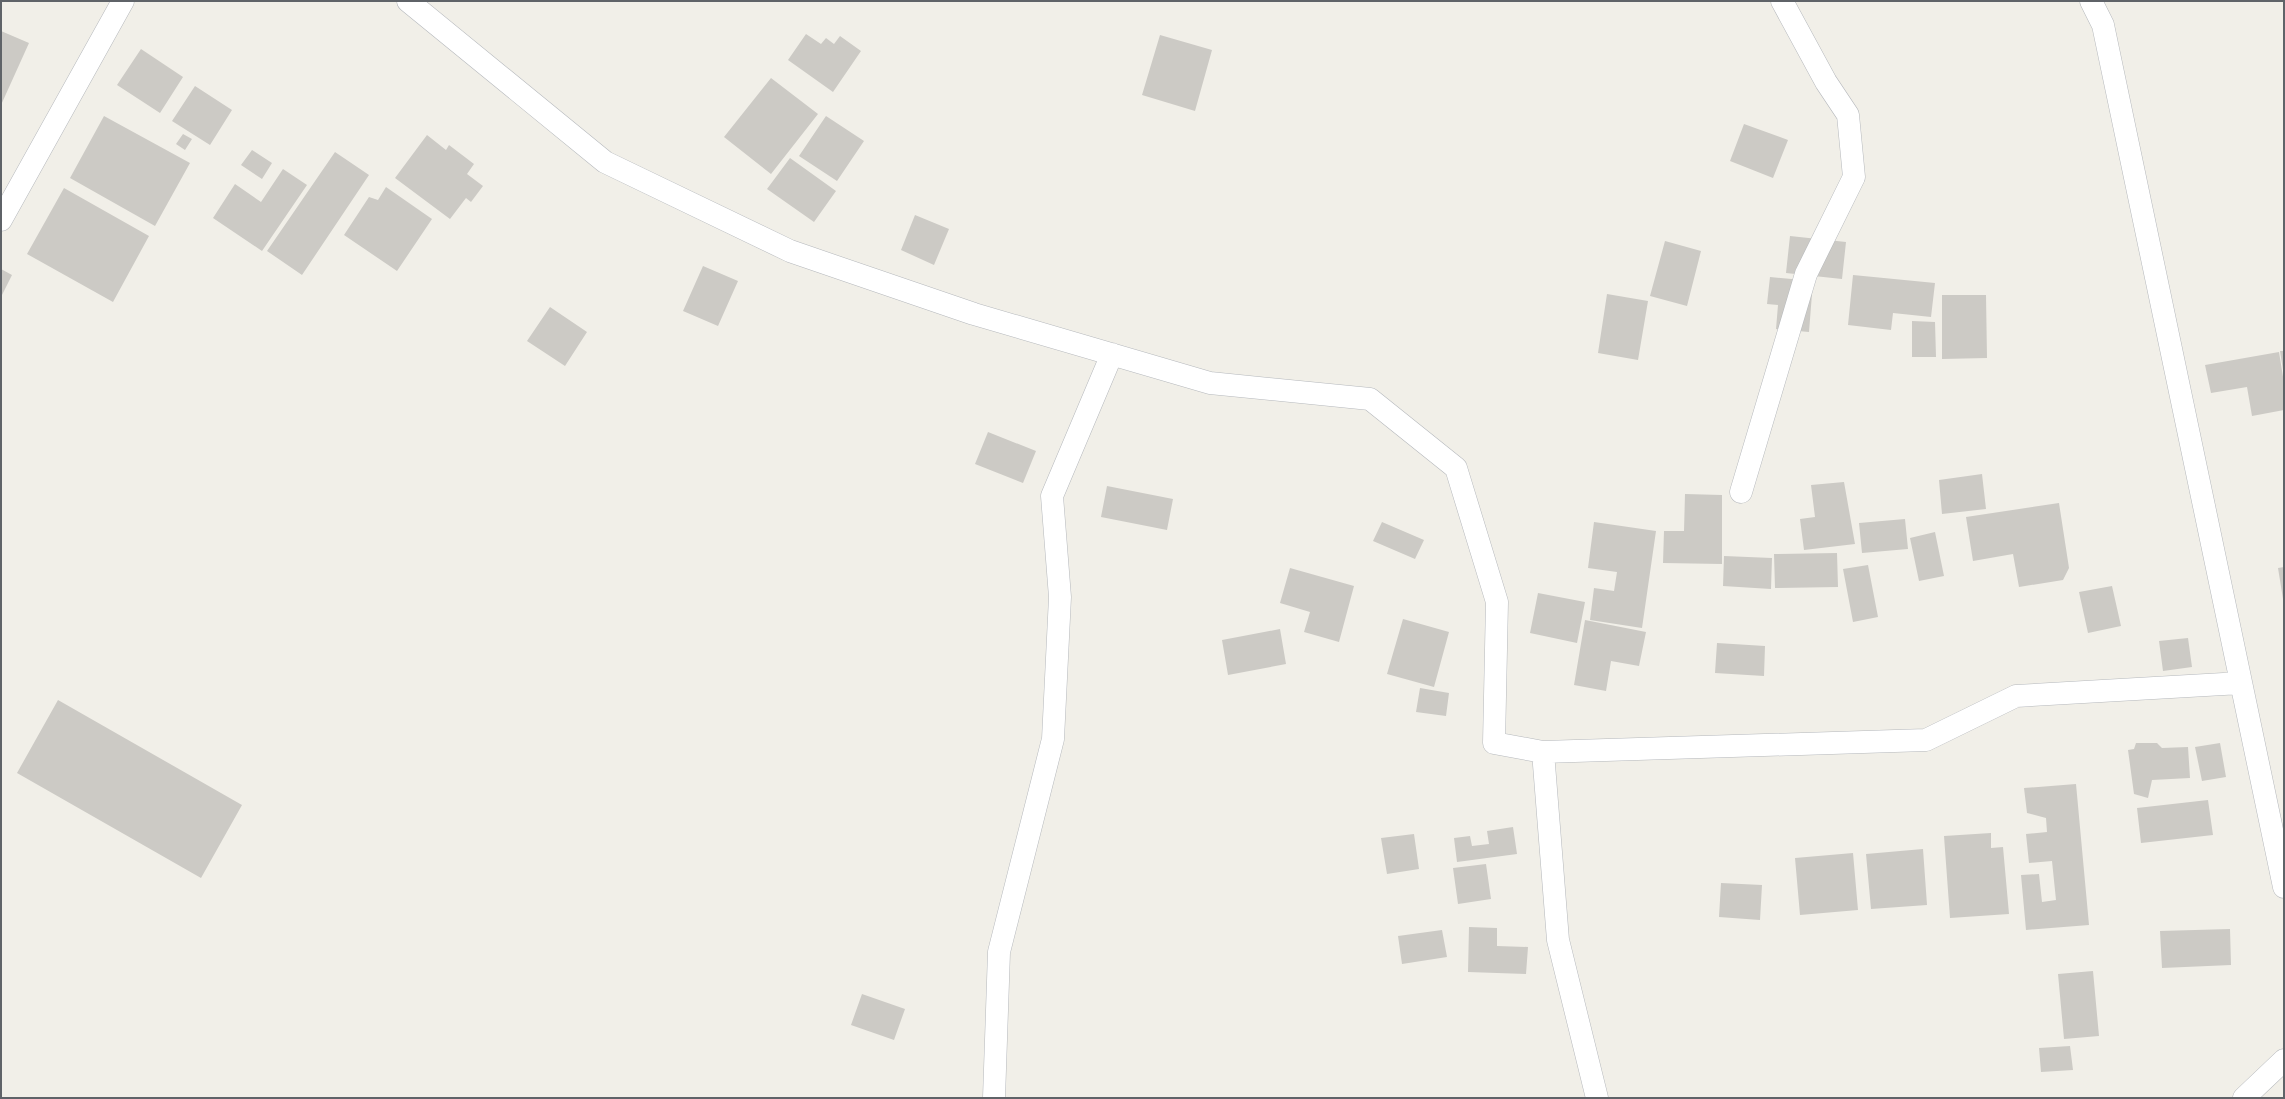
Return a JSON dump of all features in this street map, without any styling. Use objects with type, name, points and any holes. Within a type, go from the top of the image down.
[{"type":"street","points":[[1,220],[123,1]]},
{"type":"street","points":[[408,1],[605,162],[790,250],[974,314],[1210,383],[1370,399],[1456,468],[1497,602],[1494,743],[1543,752],[1926,740],[2016,696],[2241,683]]},
{"type":"street","points":[[1741,492],[1806,274],[1854,177],[1848,115],[1826,82],[1782,1]]},
{"type":"street","points":[[2091,1],[2103,25],[2284,887]]},
{"type":"street","points":[[994,1098],[999,952],[1053,739],[1060,597],[1052,496],[1112,354]]},
{"type":"street","points":[[1543,752],[1558,940],[1597,1098]]},
{"type":"street","points":[[2244,1098],[2284,1060]]},
{"type":"building","points":[[1,31],[29,43],[1,105]]},
{"type":"building","points":[[806,34],[821,44],[826,38],[834,44],[840,36],[861,51],[833,92],[788,60]]},
{"type":"building","points":[[1160,35],[1212,50],[1195,111],[1142,95]]},
{"type":"building","points":[[141,49],[183,77],[160,113],[117,85]]},
{"type":"building","points":[[771,78],[818,114],[771,174],[724,137]]},
{"type":"building","points":[[195,86],[232,110],[210,145],[172,121]]},
{"type":"building","points":[[104,116],[190,163],[155,226],[70,178]]},
{"type":"building","points":[[826,116],[864,141],[837,181],[799,156]]},
{"type":"building","points":[[1744,124],[1788,140],[1773,178],[1730,161]]},
{"type":"building","points":[[183,134],[192,139],[185,150],[176,144]]},
{"type":"building","points":[[427,135],[446,150],[449,145],[474,164],[467,174],[483,186],[471,202],[466,198],[450,219],[395,178]]},
{"type":"building","points":[[252,150],[272,163],[262,179],[241,165]]},
{"type":"building","points":[[335,152],[369,175],[302,275],[267,251]]},
{"type":"building","points":[[790,158],[836,191],[814,222],[767,189]]},
{"type":"building","points":[[283,169],[307,185],[262,251],[213,218],[235,184],[261,202]]},
{"type":"building","points":[[386,187],[432,219],[397,271],[344,235],[369,197],[378,200]]},
{"type":"building","points":[[64,188],[149,236],[113,302],[27,254]]},
{"type":"building","points":[[915,215],[949,229],[934,265],[901,250]]},
{"type":"building","points":[[1790,236],[1846,242],[1842,279],[1786,273]]},
{"type":"building","points":[[1665,241],[1701,251],[1687,306],[1650,296]]},
{"type":"building","points":[[703,266],[738,281],[718,326],[683,311]]},
{"type":"building","points":[[1,269],[12,275],[1,297]]},
{"type":"building","points":[[1853,275],[1935,283],[1931,317],[1893,313],[1891,330],[1848,325]]},
{"type":"building","points":[[1770,277],[1813,281],[1809,332],[1776,329],[1778,305],[1767,304]]},
{"type":"building","points":[[1607,294],[1648,301],[1638,360],[1598,353]]},
{"type":"building","points":[[1942,295],[1986,295],[1987,358],[1942,359]]},
{"type":"building","points":[[550,307],[587,332],[565,366],[527,341]]},
{"type":"building","points":[[1912,321],[1935,322],[1936,357],[1912,357]]},
{"type":"building","points":[[2280,351],[2284,351],[2284,370],[2283,370]]},
{"type":"building","points":[[2279,352],[2284,383],[2284,410],[2252,416],[2247,387],[2211,393],[2205,365]]},
{"type":"building","points":[[988,432],[1036,451],[1023,483],[975,464]]},
{"type":"building","points":[[1982,474],[1986,509],[1942,514],[1939,480]]},
{"type":"building","points":[[1844,482],[1855,544],[1804,550],[1800,519],[1815,517],[1811,485]]},
{"type":"building","points":[[1107,486],[1173,499],[1167,530],[1101,517]]},
{"type":"building","points":[[1685,494],[1722,495],[1722,564],[1663,563],[1664,531],[1684,531]]},
{"type":"building","points":[[2059,503],[2069,568],[2063,580],[2019,587],[2013,554],[1973,561],[1966,517]]},
{"type":"building","points":[[1905,519],[1908,549],[1862,553],[1859,523]]},
{"type":"building","points":[[1382,522],[1424,540],[1415,559],[1373,541]]},
{"type":"building","points":[[1594,522],[1656,531],[1642,628],[1590,620],[1594,588],[1614,591],[1617,572],[1588,568]]},
{"type":"building","points":[[1935,532],[1944,576],[1919,581],[1910,538]]},
{"type":"building","points":[[1837,553],[1838,587],[1775,588],[1774,554]]},
{"type":"building","points":[[1724,556],[1772,558],[1771,589],[1723,586]]},
{"type":"building","points":[[1868,565],[1878,617],[1853,622],[1843,569]]},
{"type":"building","points":[[2284,567],[2284,599],[2283,599],[2278,568]]},
{"type":"building","points":[[1290,568],[1354,586],[1339,642],[1304,632],[1310,612],[1280,603]]},
{"type":"building","points":[[2112,586],[2121,626],[2088,633],[2079,592]]},
{"type":"building","points":[[1538,593],[1585,602],[1577,643],[1530,633]]},
{"type":"building","points":[[1403,619],[1449,632],[1434,687],[1387,674]]},
{"type":"building","points":[[1585,620],[1646,632],[1639,666],[1611,661],[1606,691],[1574,685]]},
{"type":"building","points":[[1280,629],[1286,664],[1228,675],[1222,640]]},
{"type":"building","points":[[2188,638],[2192,667],[2163,671],[2159,641]]},
{"type":"building","points":[[1717,643],[1765,646],[1764,676],[1715,673]]},
{"type":"building","points":[[1420,688],[1449,693],[1446,716],[1416,712]]},
{"type":"building","points":[[58,700],[242,805],[201,878],[17,773]]},
{"type":"building","points":[[2136,743],[2157,743],[2162,748],[2188,747],[2190,778],[2152,780],[2148,798],[2134,794],[2128,750],[2134,749]]},
{"type":"building","points":[[2220,743],[2226,777],[2202,781],[2195,747]]},
{"type":"building","points":[[2076,784],[2089,925],[2026,930],[2021,875],[2039,874],[2042,902],[2056,900],[2052,861],[2029,863],[2026,834],[2047,832],[2046,818],[2027,813],[2024,788]]},
{"type":"building","points":[[2208,800],[2213,835],[2141,843],[2137,808]]},
{"type":"building","points":[[1513,827],[1517,854],[1457,862],[1454,838],[1470,836],[1472,846],[1489,844],[1487,831]]},
{"type":"building","points":[[1991,833],[1991,848],[2003,847],[2009,914],[1950,918],[1944,836]]},
{"type":"building","points":[[1414,834],[1419,869],[1387,874],[1381,838]]},
{"type":"building","points":[[1923,849],[1927,905],[1871,909],[1866,854]]},
{"type":"building","points":[[1853,853],[1858,910],[1800,915],[1795,858]]},
{"type":"building","points":[[1486,864],[1491,899],[1458,904],[1453,868]]},
{"type":"building","points":[[1721,883],[1762,885],[1760,920],[1719,917]]},
{"type":"building","points":[[1469,927],[1497,928],[1497,946],[1528,947],[1526,974],[1468,972]]},
{"type":"building","points":[[2230,929],[2231,965],[2162,968],[2160,931]]},
{"type":"building","points":[[1442,930],[1447,957],[1402,964],[1398,936]]},
{"type":"building","points":[[2093,971],[2099,1036],[2064,1039],[2058,974]]},
{"type":"building","points":[[862,994],[905,1009],[894,1040],[851,1025]]},
{"type":"building","points":[[2070,1046],[2073,1070],[2041,1072],[2039,1048]]}]
